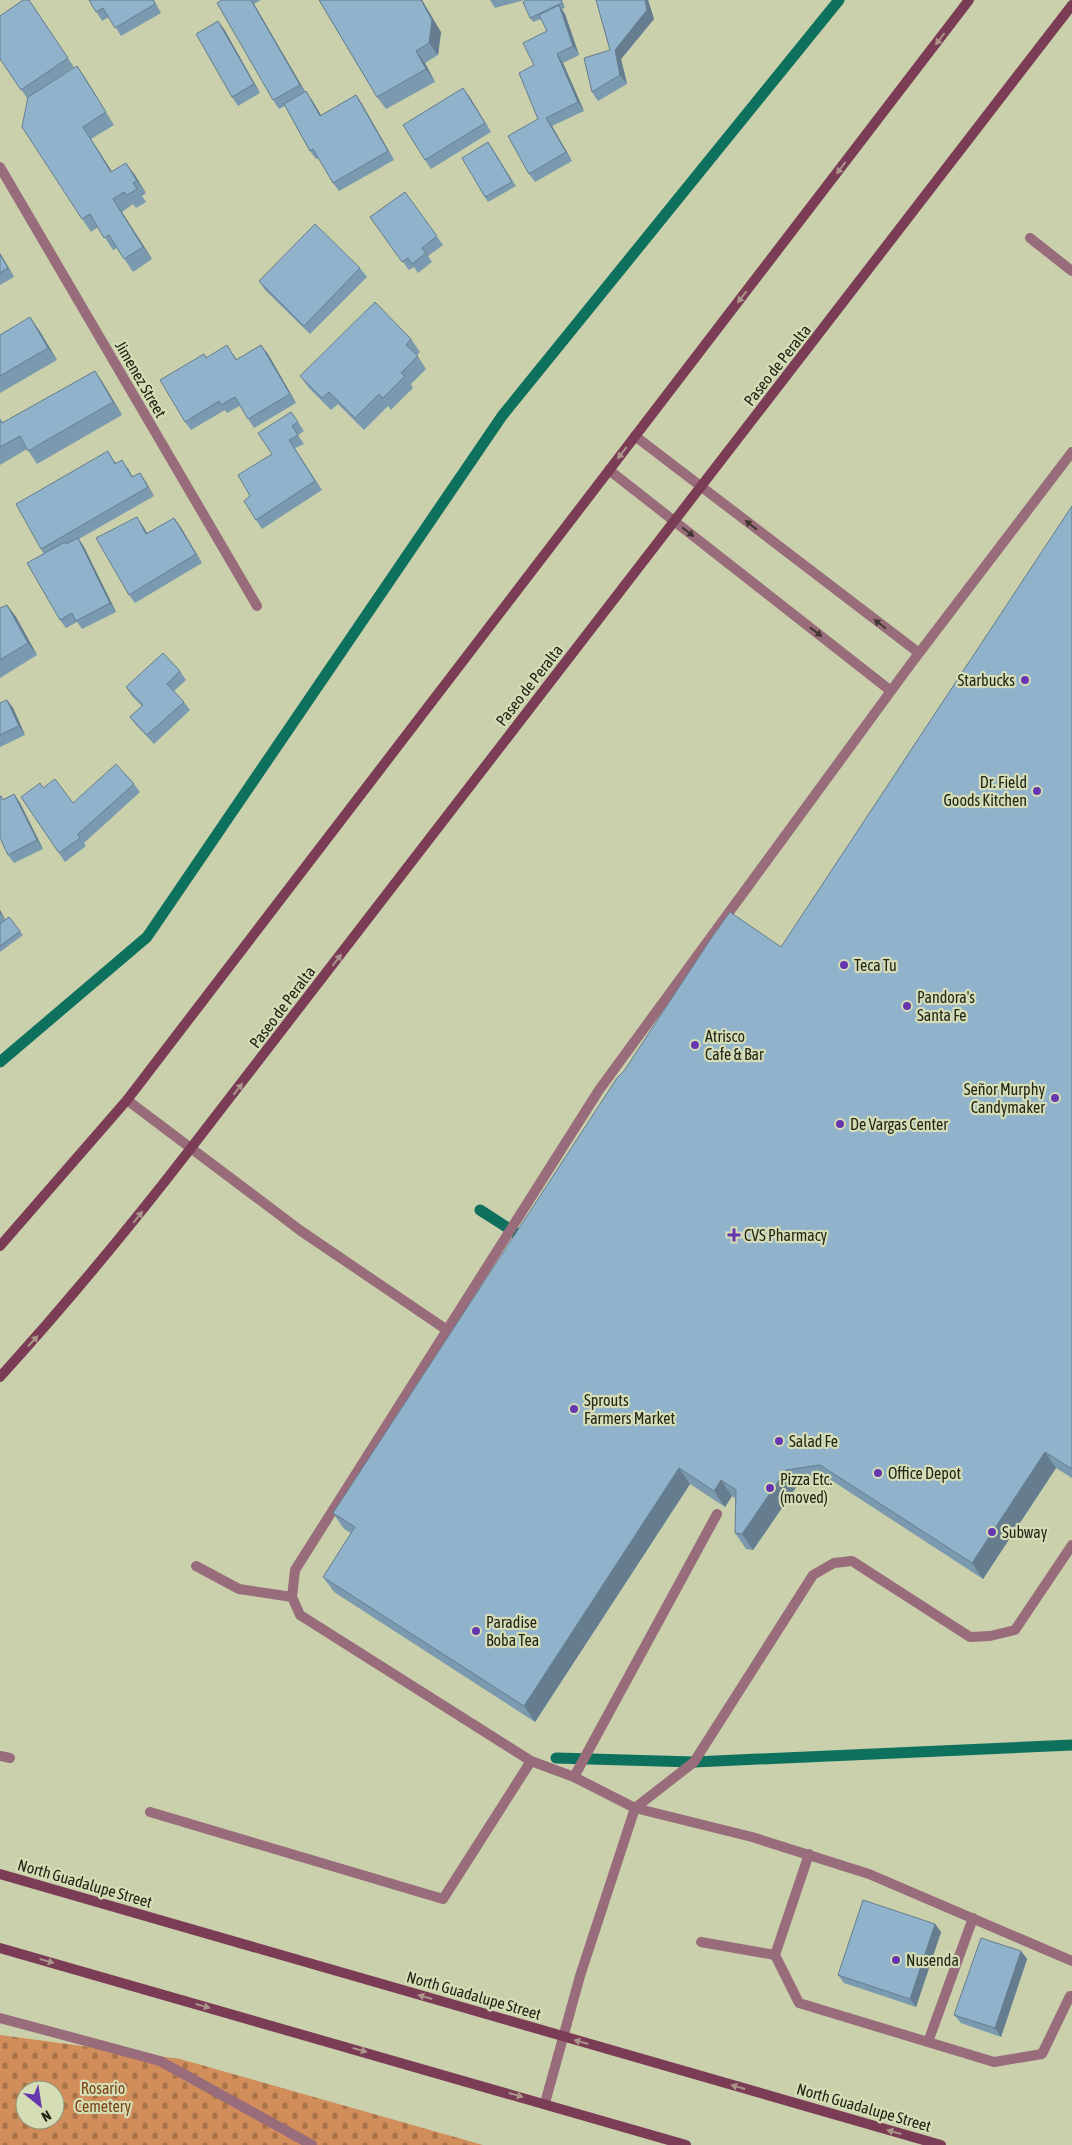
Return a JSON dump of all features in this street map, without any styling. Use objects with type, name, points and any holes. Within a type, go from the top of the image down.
[{"type":"main road","points":[[0,1246],[127,1100],[969,0]]},
{"type":"main road","name":"Paseo de Peralta","points":[[0,1377],[54,1318],[192,1148],[1072,5]]},
{"type":"main road","name":"North Guadalupe Street","points":[[0,1874],[941,2145]]},
{"type":"main road","points":[[0,1948],[686,2145]]},
{"type":"street","name":"Jimenez Street","points":[[0,166],[257,606]]},
{"type":"street","points":[[1030,238],[1072,271]]},
{"type":"street","points":[[635,436],[919,653]]},
{"type":"street","points":[[1072,452],[891,690],[599,1090],[295,1570],[292,1597],[300,1615],[530,1761],[574,1777],[635,1808],[752,1837],[869,1874],[1072,1960]]},
{"type":"street","points":[[609,470],[891,690]]},
{"type":"street","points":[[127,1100],[301,1231],[447,1330]]},
{"type":"street","points":[[574,1777],[717,1514]]},
{"type":"street","points":[[545,2103],[580,1976],[635,1808],[694,1762],[813,1575],[834,1563],[852,1561],[970,1637],[990,1636],[1015,1630],[1072,1545]]},
{"type":"street","points":[[196,1566],[239,1589],[292,1597]]},
{"type":"street","points":[[150,1812],[443,1899],[530,1761]]},
{"type":"street","points":[[808,1854],[775,1955],[798,2003],[994,2062],[1042,2054],[1071,1994]]},
{"type":"street","points":[[928,2042],[973,1918]]},
{"type":"street","points":[[701,1942],[775,1955]]},
{"type":"street","points":[[0,2018],[160,2061],[312,2145]]},
{"type":"green space","name":"Rosario Cemetery","points":[[0,2035],[180,2059],[483,2145],[0,2145]]},
{"type":"building","points":[[23,0],[29,0],[68,58],[21,90],[0,59],[0,16]]},
{"type":"building","points":[[89,0],[153,0],[155,4],[115,28],[103,8],[96,12]]},
{"type":"building","points":[[222,0],[251,0],[300,85],[273,100],[217,3]]},
{"type":"building","points":[[319,0],[421,0],[432,20],[429,43],[416,51],[426,69],[377,97]]},
{"type":"building","points":[[526,0],[561,0],[562,3],[530,18],[523,2]]},
{"type":"building","points":[[596,0],[645,0],[647,10],[615,50],[620,75],[592,92],[584,58],[610,50]]},
{"type":"building","points":[[559,5],[573,46],[557,54],[578,102],[546,118],[566,152],[529,174],[508,136],[538,119],[519,73],[534,65],[523,43],[547,31],[539,15]]},
{"type":"building","points":[[218,21],[254,84],[232,97],[196,34]]},
{"type":"building","points":[[77,66],[106,112],[83,127],[111,172],[126,163],[137,181],[133,183],[137,189],[127,195],[124,192],[113,199],[143,247],[124,259],[109,235],[104,238],[90,214],[82,219],[22,127],[28,97]]},
{"type":"building","points":[[463,88],[485,123],[425,160],[403,125]]},
{"type":"building","points":[[306,91],[320,116],[356,95],[388,151],[333,183],[313,149],[310,151],[284,104]]},
{"type":"building","points":[[488,142],[512,182],[485,197],[462,158]]},
{"type":"building","points":[[405,192],[437,236],[422,248],[426,253],[412,264],[408,258],[402,262],[370,217]]},
{"type":"building","points":[[315,224],[360,268],[304,326],[259,281]]},
{"type":"building","points":[[0,254],[8,268],[0,273]]},
{"type":"building","points":[[375,302],[411,339],[406,345],[418,356],[401,373],[405,376],[383,398],[379,394],[355,418],[329,392],[322,398],[300,376]]},
{"type":"building","points":[[30,317],[48,348],[0,376],[0,335]]},
{"type":"building","points":[[227,345],[236,360],[261,345],[290,394],[248,419],[235,397],[221,405],[219,401],[185,422],[160,380],[204,354],[206,358]]},
{"type":"building","points":[[95,371],[113,402],[28,451],[20,436],[0,447],[0,421],[2,423]]},
{"type":"building","points":[[291,412],[298,422],[292,426],[298,435],[289,440],[315,481],[256,520],[244,501],[250,496],[238,475],[272,454],[258,433]]},
{"type":"building","points":[[108,451],[115,464],[122,460],[132,477],[140,473],[148,487],[41,549],[16,504]]},
{"type":"building","name":"De Vargas Center","points":[[1072,506],[1072,1469],[1045,1452],[972,1563],[820,1465],[786,1470],[742,1534],[735,1533],[736,1490],[721,1480],[714,1491],[679,1468],[524,1706],[323,1577],[355,1527],[333,1513],[617,1078],[624,1071],[730,912],[781,947]]},
{"type":"building","points":[[137,517],[146,534],[174,518],[196,554],[129,595],[96,538]]},
{"type":"building","points":[[78,538],[110,603],[76,621],[72,613],[60,620],[27,563],[65,542],[66,544]]},
{"type":"building","points":[[7,605],[28,643],[0,660],[0,608]]},
{"type":"building","points":[[163,653],[180,671],[167,684],[184,702],[147,735],[130,717],[143,705],[126,687]]},
{"type":"building","points":[[7,700],[19,726],[0,735],[0,703]]},
{"type":"building","points":[[116,764],[134,784],[78,834],[80,838],[59,853],[21,797],[40,783],[43,788],[55,779],[73,803]]},
{"type":"building","points":[[14,794],[37,840],[8,855],[0,838],[0,796],[3,800]]},
{"type":"building","points":[[9,917],[20,931],[0,946],[0,924]]},
{"type":"building","points":[[863,1900],[935,1924],[910,1999],[838,1975]]},
{"type":"building","points":[[981,1938],[1021,1951],[995,2028],[954,2015]]},
{"type":"waterway","points":[[0,1062],[147,937],[502,416],[839,0]]},
{"type":"waterway","points":[[480,1210],[519,1235]]},
{"type":"waterway","points":[[556,1758],[694,1762],[1072,1745]]},
{"type":"place","name":"Starbucks","points":[[1025,680]]},
{"type":"place","name":"Dr. Field Goods Kitchen","points":[[1037,791]]},
{"type":"place","name":"Teca Tu","points":[[844,965]]},
{"type":"place","name":"Pandora's Santa Fe","points":[[907,1006]]},
{"type":"place","name":"Atrisco Cafe & Bar","points":[[695,1045]]},
{"type":"place","name":"Señor Murphy Candymaker","points":[[1055,1098]]},
{"type":"place","name":"De Vargas Center","points":[[840,1124]]},
{"type":"place","name":"CVS Pharmacy","points":[[734,1235]]},
{"type":"place","name":"Sprouts Farmers Market","points":[[574,1409]]},
{"type":"place","name":"Salad Fe","points":[[779,1441]]},
{"type":"place","name":"Office Depot","points":[[878,1473]]},
{"type":"place","name":"Pizza Etc. (moved)","points":[[770,1488]]},
{"type":"place","name":"Subway","points":[[992,1532]]},
{"type":"place","name":"Paradise Boba Tea","points":[[476,1631]]},
{"type":"place","name":"Nusenda","points":[[896,1960]]}]
